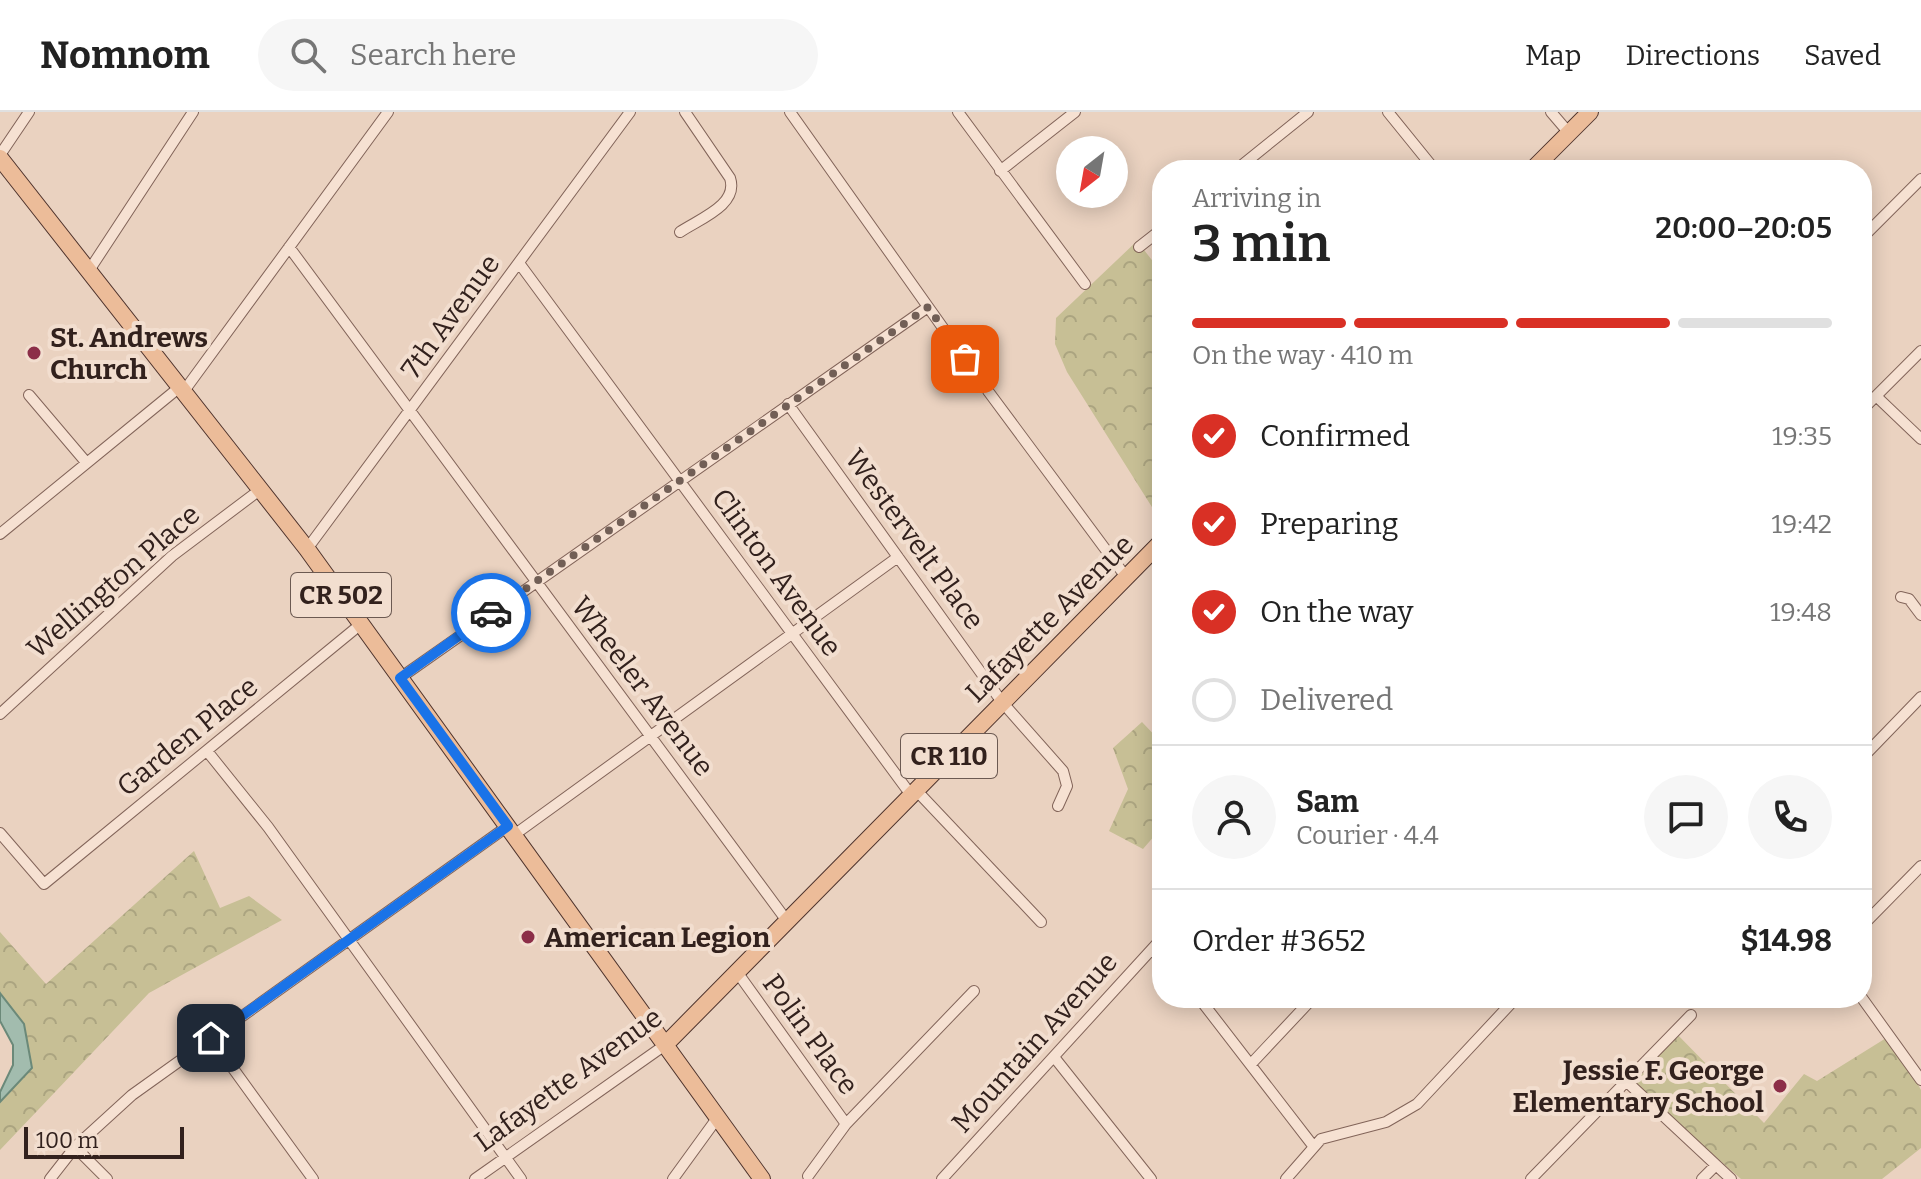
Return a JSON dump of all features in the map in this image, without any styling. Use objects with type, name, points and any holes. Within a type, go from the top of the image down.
[{"type":"main road","points":[[1542,160],[1590,112]]},
{"type":"main road","name":"CR 502","points":[[0,156],[307,549],[762,1179]]},
{"type":"main road","name":"Lafayette Avenue","points":[[665,1045],[1152,551]]},
{"type":"street","points":[[0,156],[29,112]]},
{"type":"street","points":[[90,269],[193,112]]},
{"type":"street","points":[[0,534],[85,461],[183,388],[388,112]]},
{"type":"street","name":"7th Avenue","points":[[307,549],[630,112]]},
{"type":"street","points":[[680,232],[727,201],[733,188],[730,178],[685,112]]},
{"type":"street","points":[[790,112],[965,359]]},
{"type":"street","points":[[958,112],[1085,284]]},
{"type":"street","points":[[1000,171],[1075,112]]},
{"type":"street","points":[[1248,160],[1308,112]]},
{"type":"street","points":[[1388,112],[1427,160]]},
{"type":"street","points":[[1551,112],[1569,133]]},
{"type":"street","points":[[1872,228],[1921,179]]},
{"type":"street","points":[[1139,247],[1152,237]]},
{"type":"street","name":"Wheeler Avenue","points":[[289,247],[787,921]]},
{"type":"street","name":"Clinton Avenue","points":[[519,263],[792,634],[913,792],[1041,922]]},
{"type":"street","points":[[400,678],[928,307]]},
{"type":"street","points":[[1872,400],[1921,351]]},
{"type":"street","points":[[988,391],[1126,577]]},
{"type":"street","points":[[29,395],[85,461]]},
{"type":"street","points":[[1876,396],[1921,439]]},
{"type":"street","name":"Westervelt Place","points":[[788,404],[1002,702],[1063,771],[1067,786],[1058,806]]},
{"type":"street","name":"Wellington Place","points":[[0,714],[172,556],[261,489]]},
{"type":"street","points":[[50,1179],[75,1147],[132,1095],[348,939],[650,736],[898,557]]},
{"type":"street","points":[[1901,597],[1909,599],[1921,615]]},
{"type":"street","name":"Garden Place","points":[[0,833],[44,884],[361,624]]},
{"type":"street","points":[[1872,748],[1921,697]]},
{"type":"street","points":[[207,751],[268,827],[521,1179]]},
{"type":"street","points":[[1872,916],[1920,869]]},
{"type":"street","name":"Mountain Avenue","points":[[942,1179],[1152,949]]},
{"type":"street","name":"Polin Place","points":[[737,972],[846,1124]]},
{"type":"street","points":[[808,1176],[846,1124],[974,991]]},
{"type":"street","points":[[1207,1008],[1314,1147]]},
{"type":"street","points":[[1251,1064],[1304,1008]]},
{"type":"street","points":[[1286,1179],[1321,1139],[1386,1122],[1417,1104],[1507,1008]]},
{"type":"street","points":[[1869,1008],[1921,1080]]},
{"type":"street","points":[[1531,1179],[1691,1015]]},
{"type":"street","points":[[211,1038],[313,1179]]},
{"type":"street","name":"Lafayette Avenue","points":[[475,1179],[665,1045]]},
{"type":"street","points":[[1054,1057],[1151,1179]]},
{"type":"street","points":[[1625,1080],[1731,1179]]},
{"type":"street","points":[[673,1179],[718,1117]]},
{"type":"street","points":[[75,1147],[107,1179]]},
{"type":"street","points":[[1702,1179],[1716,1165]]},
{"type":"green space","points":[[1137,241],[1152,260],[1152,507],[1067,372],[1055,344],[1056,318]]},
{"type":"green space","points":[[1142,722],[1152,732],[1152,839],[1143,849],[1109,831],[1128,789],[1113,748]]},
{"type":"green space","points":[[194,851],[220,908],[249,896],[282,920],[149,993],[0,1150],[0,1102],[32,1068],[24,1024],[0,993],[0,932],[46,984]]},
{"type":"green space","name":"Jessie F. George Elementary School","points":[[1672,1029],[1764,1123],[1804,1074],[1817,1081],[1891,1035],[1921,1090],[1921,1148],[1882,1179],[1741,1179],[1629,1081]]},
{"type":"shaded area","points":[[0,993],[24,1024],[32,1068],[0,1102],[0,1092],[13,1065],[13,1045],[0,1021]]},
{"type":"way so far","points":[[491,613],[928,307],[965,359]]},
{"type":"place","name":"St. Andrews Church","points":[[34,353]]},
{"type":"place","name":"American Legion","points":[[528,937]]},
{"type":"place","name":"Jessie F. George Elementary School","points":[[1780,1086]]},
{"type":"route","points":[[211,1038],[508,826],[400,678],[491,613]]}]
